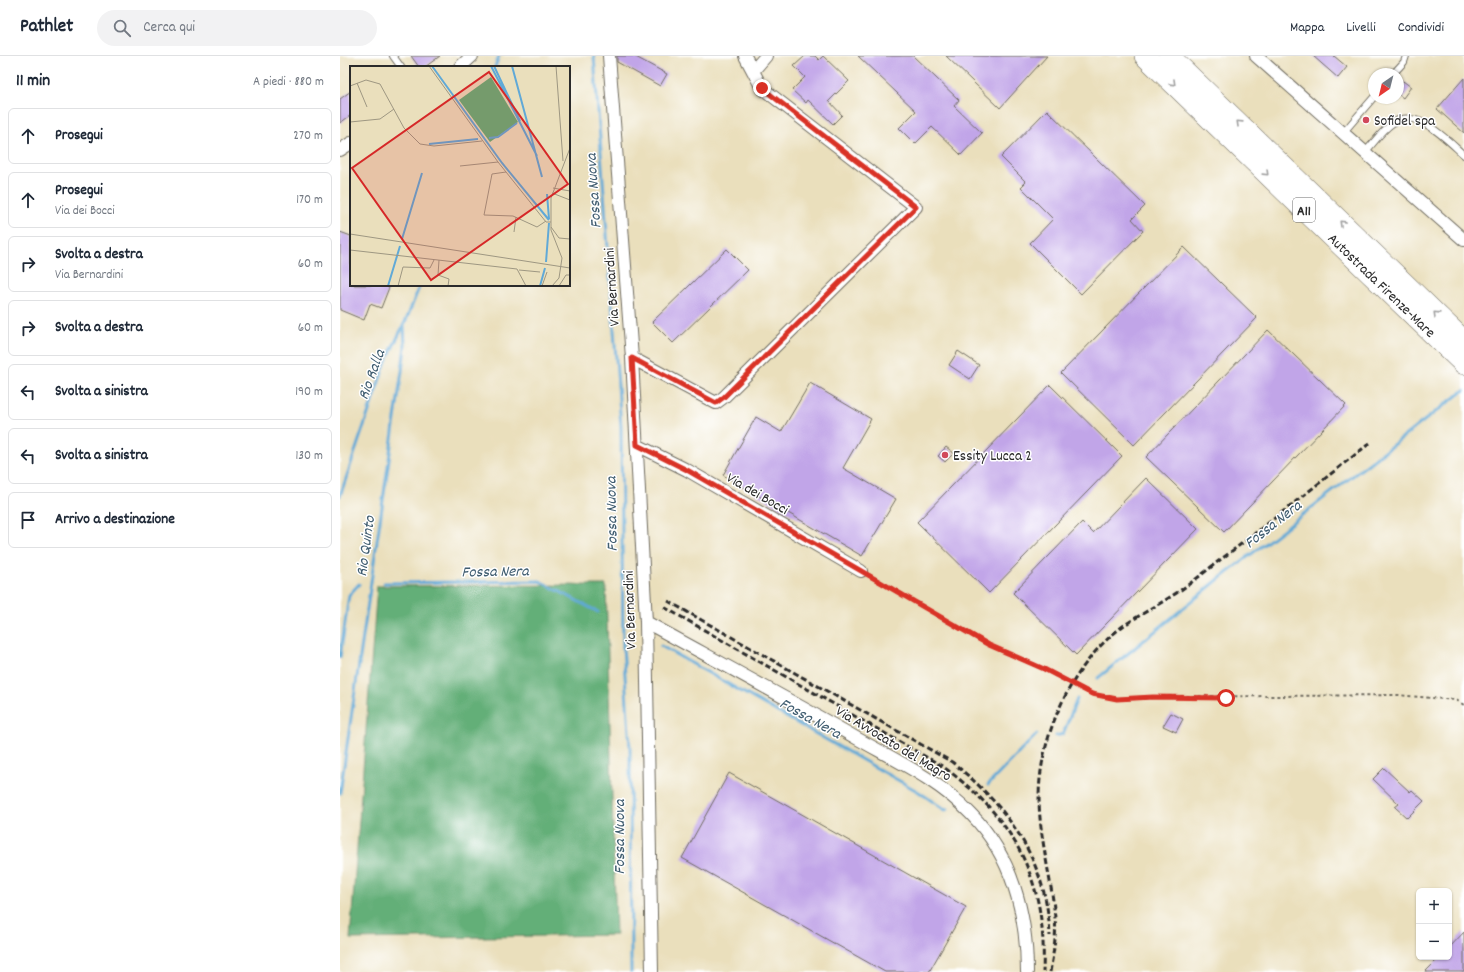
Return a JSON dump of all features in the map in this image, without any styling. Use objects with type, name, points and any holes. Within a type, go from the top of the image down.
[{"type":"highway","name":"Autostrada Firenze-Mare","points":[[1145,56],[1464,364]]},
{"type":"highway","name":"Autostrada Firenze-Mare","points":[[1169,56],[1464,341]]},
{"type":"street","name":"Via Bernardini","points":[[609,56],[632,358],[646,622],[652,972]]},
{"type":"street","points":[[632,358],[716,403],[724,397],[916,207],[762,88],[745,56]]},
{"type":"street","points":[[753,70],[766,56]]},
{"type":"street","points":[[1256,56],[1464,240]]},
{"type":"street","points":[[340,150],[350,144]]},
{"type":"street","name":"Via dei Bocci","points":[[637,445],[687,470],[861,571]]},
{"type":"street","name":"Via Avvocato del Magro","points":[[646,622],[808,710],[931,781],[971,814],[995,846],[1011,876],[1020,903],[1027,944],[1027,972]]},
{"type":"lane","points":[[393,56],[400,66]]},
{"type":"lane","points":[[1398,68],[1404,62],[1406,56]]},
{"type":"lane","points":[[1343,133],[1368,103]]},
{"type":"lane","points":[[1365,152],[1394,121],[1409,119],[1422,121],[1464,156]]},
{"type":"path","points":[[861,571],[989,645],[1050,672],[1092,694],[1117,699],[1153,697],[1398,695],[1456,700],[1464,705]]},
{"type":"green space","points":[[606,585],[616,935],[350,939],[377,586]]},
{"type":"building","points":[[411,56],[440,56],[426,66],[418,66]]},
{"type":"building","points":[[617,56],[634,56],[667,74],[660,86],[617,62]]},
{"type":"building","points":[[805,56],[815,56],[819,60],[823,56],[849,81],[829,101],[842,115],[833,124],[808,100],[806,103],[792,90],[805,77],[794,66]]},
{"type":"building","points":[[858,56],[913,56],[959,100],[954,106],[982,133],[961,155],[932,127],[915,144],[899,128],[916,111]]},
{"type":"building","points":[[946,56],[1047,56],[1000,108]]},
{"type":"building","points":[[1313,56],[1334,56],[1347,67],[1338,78]]},
{"type":"building","points":[[1464,78],[1464,133],[1437,109]]},
{"type":"building","points":[[1404,82],[1411,87],[1404,97]]},
{"type":"building","points":[[350,92],[350,116],[340,123],[340,99]]},
{"type":"building","points":[[1047,110],[1145,206],[1132,219],[1143,231],[1081,294],[1030,243],[1053,219],[1021,187],[1026,182],[1001,157]]},
{"type":"building","points":[[340,232],[350,236],[350,286],[390,286],[381,308],[370,304],[364,320],[340,310]]},
{"type":"building","points":[[1184,247],[1257,318],[1134,445],[1061,373]]},
{"type":"building","points":[[727,249],[748,270],[673,343],[652,322]]},
{"type":"building","points":[[1268,330],[1346,405],[1224,532],[1146,457]]},
{"type":"building","points":[[958,351],[979,365],[970,379],[949,365]]},
{"type":"building","points":[[810,383],[871,419],[843,468],[896,499],[862,556],[723,475],[756,417],[781,432]]},
{"type":"building","points":[[1050,385],[1122,456],[989,593],[917,522]]},
{"type":"building","points":[[946,447],[954,453],[945,462],[938,456]]},
{"type":"building","points":[[1146,478],[1198,529],[1076,655],[1013,593],[1082,522],[1093,533]]},
{"type":"building","points":[[1171,713],[1183,719],[1176,732],[1163,726]]},
{"type":"building","points":[[1384,768],[1410,792],[1412,790],[1424,801],[1407,818],[1395,807],[1399,804],[1373,779]]},
{"type":"building","points":[[729,773],[966,907],[929,972],[885,972],[682,858]]},
{"type":"building","points":[[1464,932],[1464,972],[1425,972],[1437,960],[1452,960],[1452,945]]},
{"type":"waterway","name":"Rio Ralla","points":[[495,66],[499,56]]},
{"type":"waterway","name":"Fossa Nuova","points":[[594,56],[621,427],[623,647],[630,747],[631,972]]},
{"type":"waterway","name":"Rio Ralla","points":[[340,496],[386,361],[407,318],[420,286]]},
{"type":"waterway","name":"Rio Quinto","points":[[340,793],[402,371],[405,346],[404,325]]},
{"type":"waterway","name":"Fossa Nera","points":[[1098,678],[1219,579],[1464,390]]},
{"type":"waterway","name":"Fossa Nera","points":[[384,583],[540,581],[598,612]]},
{"type":"waterway","name":"Fossa Nera","points":[[340,657],[349,595],[359,584]]},
{"type":"waterway","name":"Fossa Nera","points":[[661,646],[919,792],[945,810],[948,809]]},
{"type":"waterway","name":"Fossa Nera","points":[[1056,736],[1063,734],[1077,699]]},
{"type":"waterway","name":"Fossa Nera","points":[[988,785],[1037,734]]},
{"type":"railway","points":[[1050,972],[1055,925],[1053,900],[1041,831],[1039,797],[1040,779],[1043,757],[1049,736],[1066,694],[1091,657],[1106,640],[1123,626],[1193,582],[1370,443]]},
{"type":"railway","points":[[668,601],[952,762],[991,798],[1007,817],[1021,838],[1033,860],[1041,884],[1047,909],[1050,936]]},
{"type":"railway","points":[[664,607],[942,766],[968,786],[990,808],[1008,830],[1022,855],[1032,881],[1039,909],[1043,939],[1043,972]]},
{"type":"place","name":"Sofidel spa","points":[[1366,120]]},
{"type":"place","name":"Essity Lucca 2","points":[[945,455]]},
{"type":"route","points":[[762,88],[916,207],[724,397],[716,403],[632,358],[637,445],[687,470],[989,645],[1074,683],[1092,694],[1117,699],[1153,697],[1226,698]]}]
